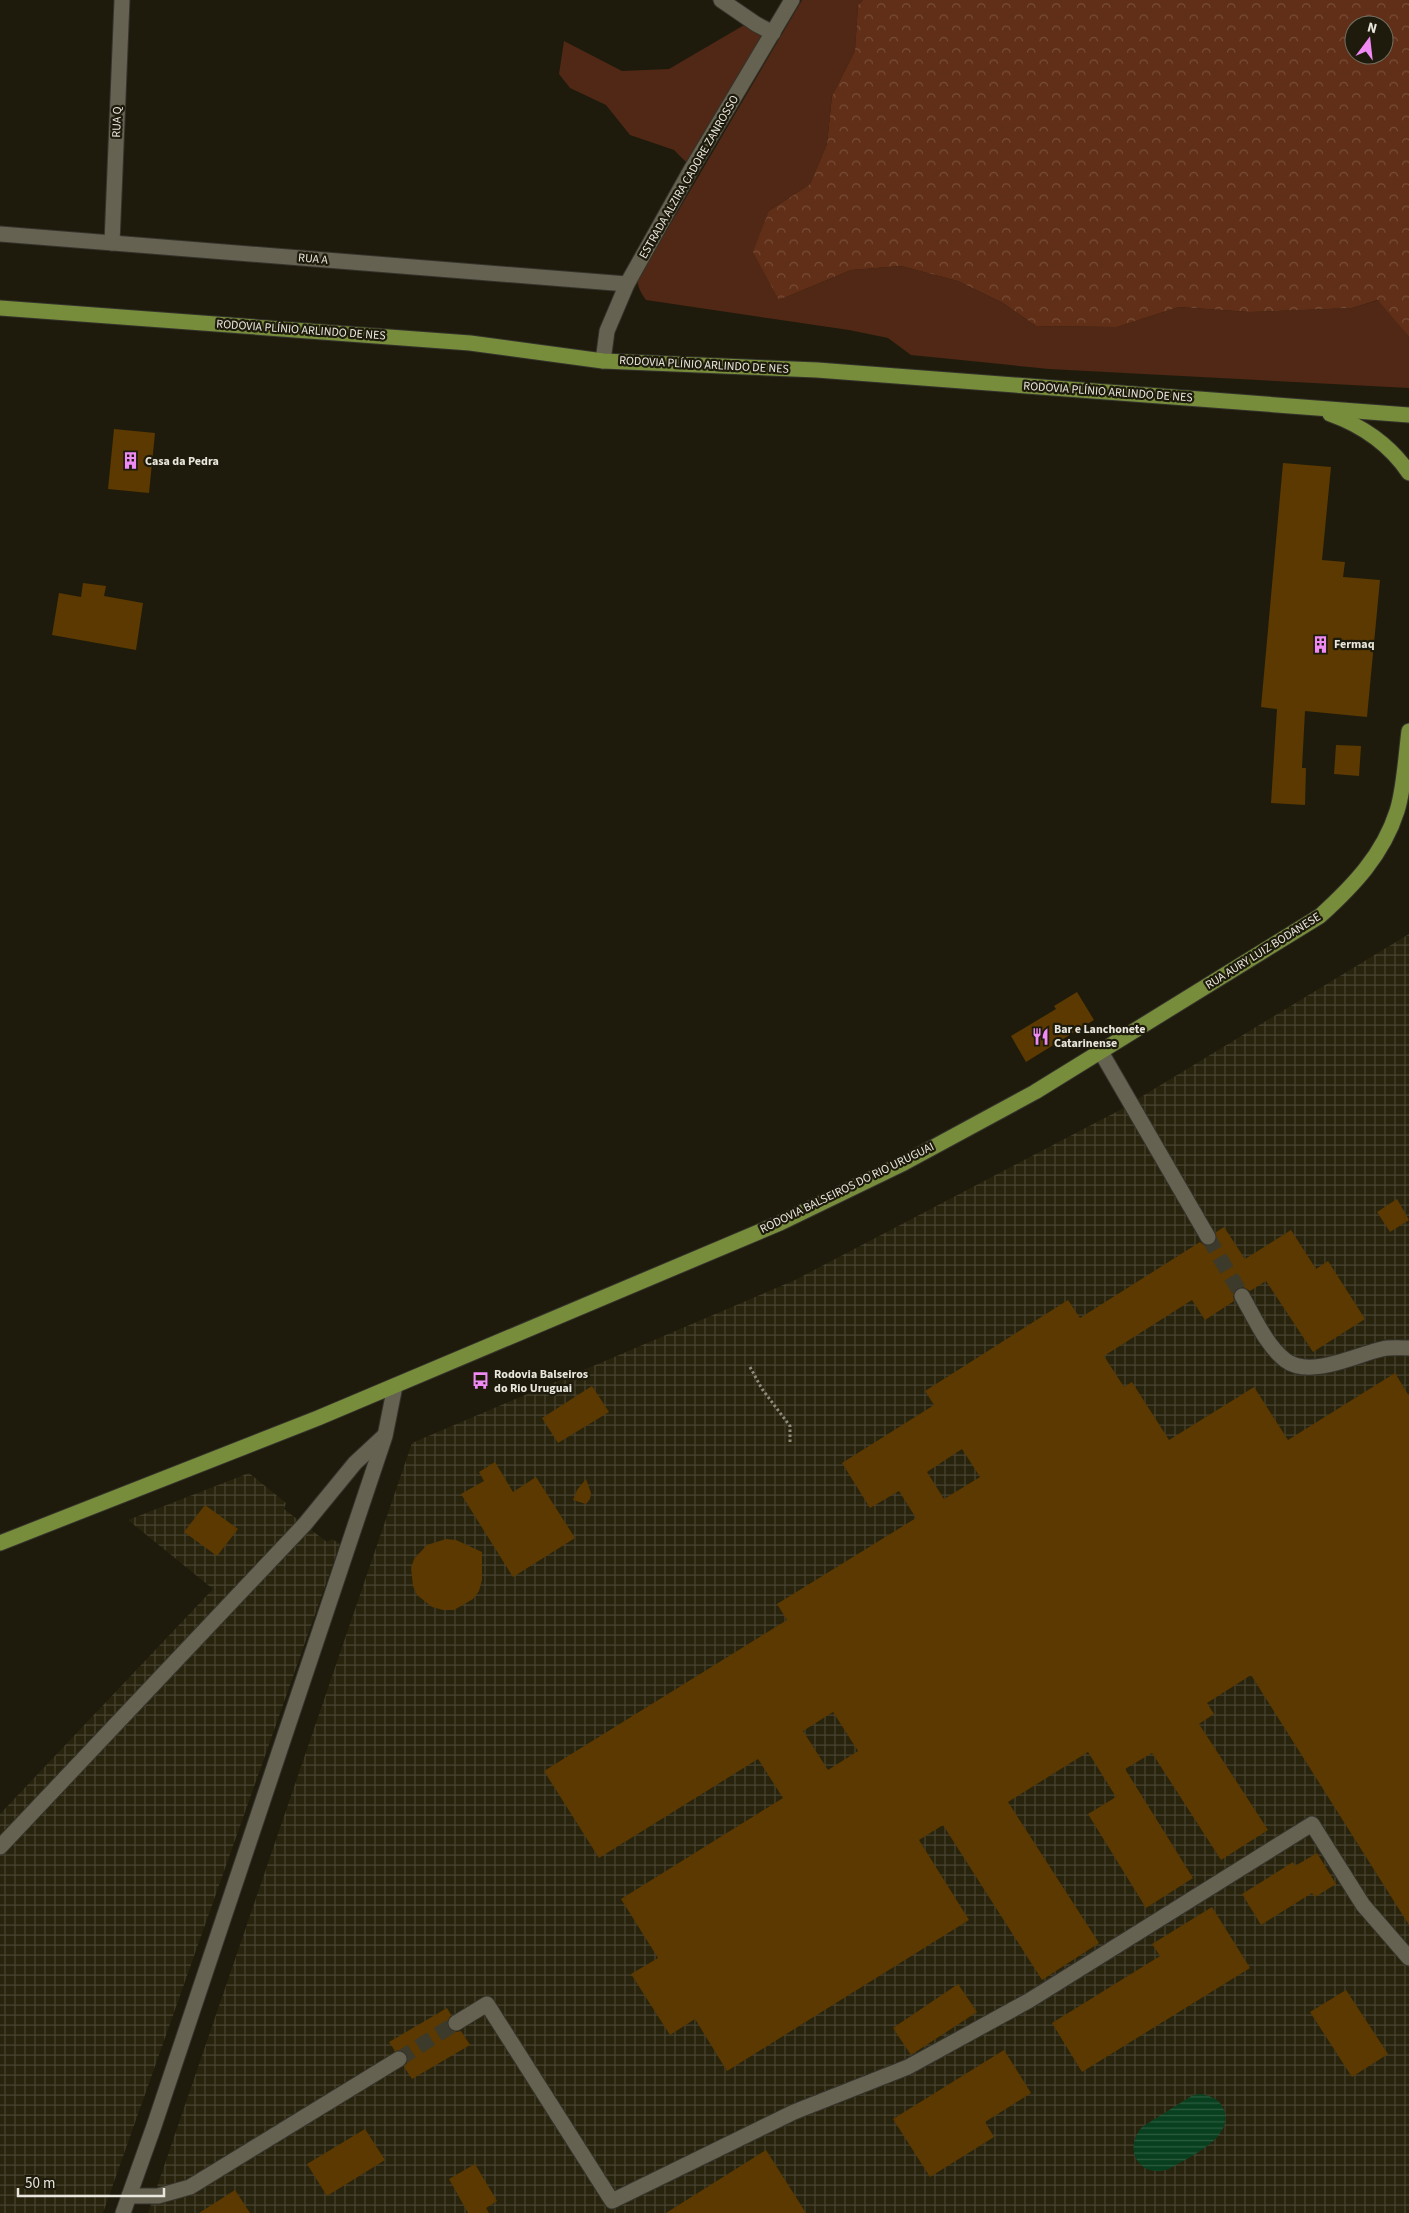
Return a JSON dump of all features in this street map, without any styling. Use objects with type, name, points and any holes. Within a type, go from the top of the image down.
[{"type":"main road","name":"RODOVIA PLÍNIO ARLINDO DE NES","points":[[0,308],[470,343],[603,360],[817,370],[1409,415]]},
{"type":"main road","points":[[1309,406],[1349,421],[1376,438],[1398,459],[1409,473]]},
{"type":"main road","name":"RUA AURY LUIZ BODANESE","points":[[1101,1052],[1320,916],[1347,891],[1377,854],[1398,810],[1409,731]]},
{"type":"main road","name":"RODOVIA BALSEIROS DO RIO URUGUAI","points":[[0,1543],[309,1422],[780,1223],[904,1163],[1035,1092],[1101,1052]]},
{"type":"street","name":"RUA Q","points":[[112,243],[122,0]]},
{"type":"street","points":[[721,0],[756,24],[773,33]]},
{"type":"street","name":"ESTRADA ALZIRA CADORE ZANROSSO","points":[[603,360],[608,331],[627,284],[692,168],[792,0]]},
{"type":"street","name":"RUA A","points":[[0,234],[627,284]]},
{"type":"street","points":[[1101,1052],[1208,1237]]},
{"type":"street","points":[[1242,1296],[1269,1341],[1285,1360],[1298,1367],[1327,1366],[1383,1348],[1409,1348]]},
{"type":"street","points":[[122,2213],[157,2117],[385,1436],[395,1386]]},
{"type":"street","points":[[0,1847],[305,1524],[355,1462],[385,1436]]},
{"type":"street","points":[[456,2023],[487,2004],[612,2201],[794,2112],[908,2067],[1030,2000],[1312,1824],[1363,1905],[1409,1958]]},
{"type":"street","points":[[129,2196],[158,2196],[190,2187],[399,2059]]},
{"type":"path","points":[[750,1367],[762,1389],[790,1426],[790,1443]]},
{"type":"shaded area","points":[[802,0],[863,0],[858,5],[855,51],[832,96],[827,144],[810,184],[769,211],[779,300],[851,270],[901,266],[958,281],[1003,303],[1036,326],[1117,327],[1179,307],[1250,312],[1352,308],[1379,300],[1409,337],[1409,388],[1049,369],[911,355],[888,338],[849,330],[646,300],[638,286],[638,275],[654,252]]},
{"type":"shaded area","points":[[751,21],[773,33],[692,168],[674,150],[630,135],[606,105],[570,88],[559,74],[564,41],[622,71],[669,69]]},
{"type":"shaded area","points":[[1409,934],[1409,2213],[148,2213],[412,1443],[795,1280],[1118,1111]]},
{"type":"shaded area","points":[[249,1473],[286,1503],[284,1509],[327,1542],[332,1539],[340,1544],[103,2213],[0,2213],[0,1814],[213,1589],[128,1520]]},
{"type":"shaded area","points":[[1201,2094],[1214,2098],[1223,2108],[1226,2118],[1223,2128],[1217,2137],[1199,2152],[1169,2169],[1150,2170],[1142,2166],[1134,2153],[1134,2145],[1136,2136],[1142,2127],[1193,2095]]},
{"type":"green space","points":[[863,0],[1409,0],[1409,337],[1378,300],[1352,308],[1250,312],[1179,307],[1117,327],[1036,326],[1003,303],[958,281],[901,266],[851,270],[779,300],[753,252],[769,211],[810,184],[827,144],[832,96],[855,51],[858,5]]},
{"type":"building","name":"Casa da Pedra","points":[[114,429],[155,433],[149,493],[108,489]]},
{"type":"building","name":"Fermaq","points":[[1283,463],[1331,467],[1322,560],[1345,562],[1343,577],[1380,580],[1367,717],[1305,711],[1302,768],[1306,768],[1305,805],[1271,803],[1277,709],[1261,707]]},
{"type":"building","points":[[83,583],[106,586],[104,596],[143,603],[136,650],[52,635],[59,593],[81,597]]},
{"type":"building","points":[[1336,745],[1361,746],[1359,776],[1334,774]]},
{"type":"building","name":"Bar e Lanchonete Catarinense","points":[[1077,992],[1094,1020],[1026,1062],[1011,1036],[1056,1009],[1054,1006]]},
{"type":"building","points":[[1397,1199],[1409,1220],[1390,1232],[1377,1212]]},
{"type":"building","points":[[1224,1227],[1245,1259],[1291,1230],[1316,1269],[1328,1261],[1365,1319],[1313,1352],[1266,1281],[1250,1291],[1243,1287],[1237,1288],[1233,1295],[1234,1301],[1205,1320],[1192,1300],[1104,1356],[1124,1387],[1132,1382],[1169,1440],[1254,1387],[1288,1440],[1395,1373],[1409,1396],[1409,1925],[1251,1675],[1207,1703],[1214,1714],[1199,1724],[1268,1830],[1221,1860],[1152,1753],[1125,1769],[1193,1878],[1146,1908],[1088,1814],[1116,1797],[1088,1752],[1008,1802],[1099,1943],[1042,1980],[943,1825],[919,1840],[969,1920],[727,2071],[695,2019],[670,2035],[631,1974],[658,1958],[621,1899],[783,1798],[758,1759],[599,1858],[544,1771],[787,1620],[777,1604],[916,1518],[899,1491],[870,1508],[842,1463],[934,1405],[925,1391],[1068,1300],[1080,1318],[1200,1242],[1204,1245],[1212,1245],[1216,1241],[1216,1232]],"holes":[[[962,1449],[980,1477],[944,1499],[927,1472]],[[833,1712],[858,1751],[828,1770],[803,1731]]]},
{"type":"building","points":[[592,1386],[609,1412],[558,1443],[542,1418]]},
{"type":"building","points":[[495,1462],[513,1492],[536,1477],[575,1538],[513,1577],[461,1494],[484,1481],[479,1472]]},
{"type":"building","points":[[586,1479],[591,1493],[590,1499],[586,1504],[573,1500],[577,1490]]},
{"type":"building","points":[[205,1505],[238,1529],[217,1556],[184,1532]]},
{"type":"building","points":[[446,1539],[456,1540],[482,1552],[482,1580],[479,1591],[473,1599],[454,1610],[432,1607],[417,1595],[413,1586],[411,1568],[414,1559],[427,1545]]},
{"type":"building","points":[[1317,1853],[1336,1884],[1315,1897],[1312,1893],[1261,1925],[1242,1894],[1293,1862],[1295,1866]]},
{"type":"building","points":[[1212,1907],[1250,1968],[1082,2072],[1052,2023],[1160,1956],[1152,1944]]},
{"type":"building","points":[[958,1984],[977,2012],[911,2055],[893,2028]]},
{"type":"building","points":[[1346,1990],[1388,2054],[1352,2077],[1310,2012]]},
{"type":"building","points":[[447,2008],[451,2015],[447,2023],[448,2028],[456,2032],[461,2031],[470,2045],[412,2079],[404,2067],[407,2063],[407,2055],[403,2051],[395,2051],[389,2042]]},
{"type":"building","points":[[1004,2050],[1031,2093],[985,2122],[994,2137],[930,2177],[893,2119]]},
{"type":"building","points":[[365,2129],[385,2160],[327,2196],[307,2164]]},
{"type":"building","points":[[766,2150],[806,2213],[666,2213]]},
{"type":"building","points":[[475,2164],[497,2201],[486,2208],[489,2213],[468,2213],[449,2179]]},
{"type":"building","points":[[235,2190],[250,2213],[199,2213]]},
{"type":"tunnel","points":[[1208,1237],[1242,1296]]},
{"type":"tunnel","points":[[399,2059],[456,2023]]},
{"type":"place","name":"Casa da Pedra","points":[[131,461]]},
{"type":"place","name":"Fermaq","points":[[1320,644]]},
{"type":"place","name":"Bar e Lanchonete Catarinense","points":[[1040,1036]]},
{"type":"place","name":"Rodovia Balseiros do Rio Uruguai","points":[[480,1381]]}]
